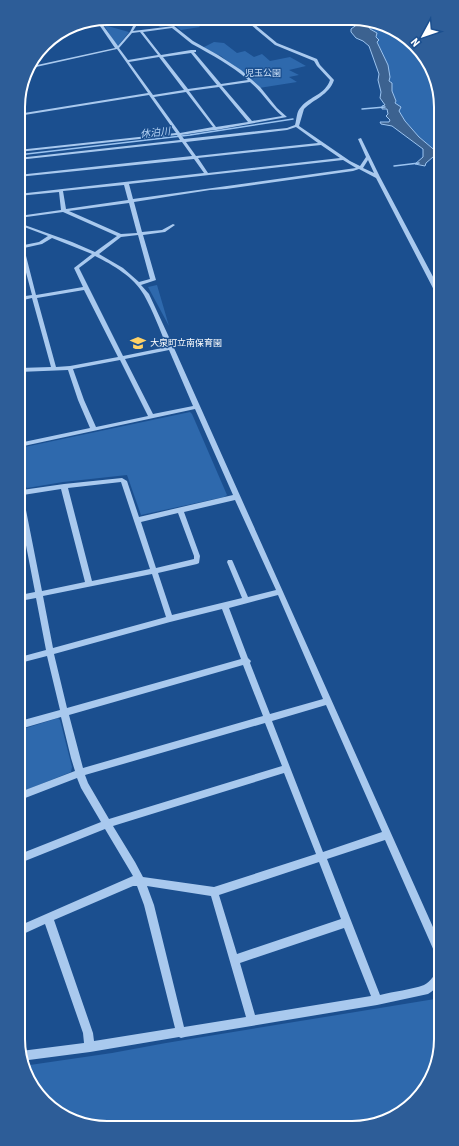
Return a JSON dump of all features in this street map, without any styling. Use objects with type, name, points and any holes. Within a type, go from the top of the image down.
[{"type":"street","points":[[101,25],[208,174]]},
{"type":"street","points":[[36,66],[118,48],[135,25]]},
{"type":"street","points":[[253,25],[276,44],[316,60],[318,65],[332,80],[331,85],[325,92],[302,108],[297,126]]},
{"type":"street","points":[[131,32],[173,27],[192,42],[232,66],[259,88],[276,109],[289,117]]},
{"type":"street","points":[[141,31],[216,129]]},
{"type":"street","points":[[127,61],[205,49]]},
{"type":"street","points":[[190,51],[251,123]]},
{"type":"street","points":[[25,114],[250,80]]},
{"type":"street","points":[[25,150],[180,134],[299,116]]},
{"type":"street","points":[[25,158],[287,129],[297,126]]},
{"type":"street","points":[[297,126],[343,159],[378,177]]},
{"type":"street","points":[[360,139],[368,158],[434,284]]},
{"type":"street","points":[[25,175],[321,144]]},
{"type":"street","points":[[25,216],[359,168],[365,164],[368,158]]},
{"type":"street","points":[[25,194],[343,159]]},
{"type":"street","points":[[126,183],[153,280],[138,284]]},
{"type":"street","points":[[61,191],[64,211]]},
{"type":"street","points":[[64,211],[120,236]]},
{"type":"street","points":[[150,416],[76,268],[120,236],[163,232],[173,225]]},
{"type":"street","points":[[25,227],[94,254],[118,266],[138,284],[148,299],[280,592],[434,941]]},
{"type":"street","points":[[25,246],[40,243],[50,237]]},
{"type":"street","points":[[25,264],[54,369]]},
{"type":"street","points":[[25,298],[86,288]]},
{"type":"street","points":[[25,370],[70,368],[171,348]]},
{"type":"street","points":[[70,368],[81,400],[94,429]]},
{"type":"street","points":[[25,443],[197,407]]},
{"type":"street","points":[[25,490],[124,481],[170,619]]},
{"type":"street","points":[[64,486],[89,584]]},
{"type":"street","points":[[138,520],[237,497]]},
{"type":"street","points":[[25,597],[194,562],[198,559],[180,510]]},
{"type":"street","points":[[25,529],[40,594],[50,651],[80,773],[93,801],[140,881],[158,941],[181,1033]]},
{"type":"street","points":[[230,562],[246,600]]},
{"type":"street","points":[[25,658],[170,619],[280,592]]},
{"type":"street","points":[[224,605],[247,661],[320,857],[377,1000]]},
{"type":"street","points":[[25,724],[247,661]]},
{"type":"street","points":[[25,794],[80,773],[328,701]]},
{"type":"street","points":[[25,857],[107,824],[286,769]]},
{"type":"street","points":[[25,928],[133,881],[214,892],[387,835]]},
{"type":"street","points":[[214,892],[252,1021]]},
{"type":"street","points":[[48,918],[88,1033],[90,1047]]},
{"type":"street","points":[[235,960],[347,922]]},
{"type":"street","points":[[27,1055],[181,1033],[377,1000],[428,989],[434,984]]},
{"type":"green space","points":[[104,25],[129,32],[117,47]]},
{"type":"green space","points":[[158,25],[175,25],[160,27]]},
{"type":"green space","points":[[175,25],[198,25],[200,27],[181,30]]},
{"type":"green space","points":[[369,27],[384,31],[402,42],[403,56],[416,56],[428,75],[434,107],[434,150],[419,137],[405,121],[399,111],[400,107],[395,103],[396,101],[392,91],[392,85],[388,76],[385,60],[378,43],[377,33]]},
{"type":"green space","name":"児玉公園","points":[[214,42],[224,43],[237,53],[245,51],[254,57],[262,54],[270,61],[290,57],[306,66],[289,70],[299,75],[289,77],[297,82],[259,88],[221,56],[202,48]]},
{"type":"green space","points":[[157,285],[169,326],[148,287]]},
{"type":"green space","points":[[190,412],[227,495],[224,497],[141,515],[127,475],[63,482],[27,488],[25,486],[25,447]]},
{"type":"green space","points":[[58,718],[60,720],[72,767],[71,772],[25,790],[25,728]]},
{"type":"green space","points":[[434,999],[434,1045],[428,1071],[423,1080],[410,1097],[393,1110],[384,1115],[363,1120],[96,1120],[71,1113],[57,1104],[42,1089],[31,1071],[29,1065],[112,1053]]},
{"type":"shaded area","points":[[358,25],[369,27],[377,33],[376,37],[379,40],[377,42],[388,65],[390,77],[389,81],[392,83],[392,91],[396,101],[395,103],[401,107],[399,111],[405,121],[419,137],[434,150],[434,158],[433,157],[426,163],[425,166],[415,164],[423,157],[423,149],[392,126],[381,124],[380,122],[389,122],[390,120],[386,116],[388,114],[387,109],[382,109],[382,106],[385,105],[380,98],[381,92],[378,80],[379,74],[369,46],[356,38],[351,32],[351,29]]},
{"type":"waterway","name":"休泊川","points":[[362,109],[385,107]]},
{"type":"waterway","name":"休泊川","points":[[25,154],[190,135],[293,119]]},
{"type":"waterway","points":[[394,166],[419,163]]},
{"type":"place","name":"大泉町立南保育園","points":[[138,343]]}]
